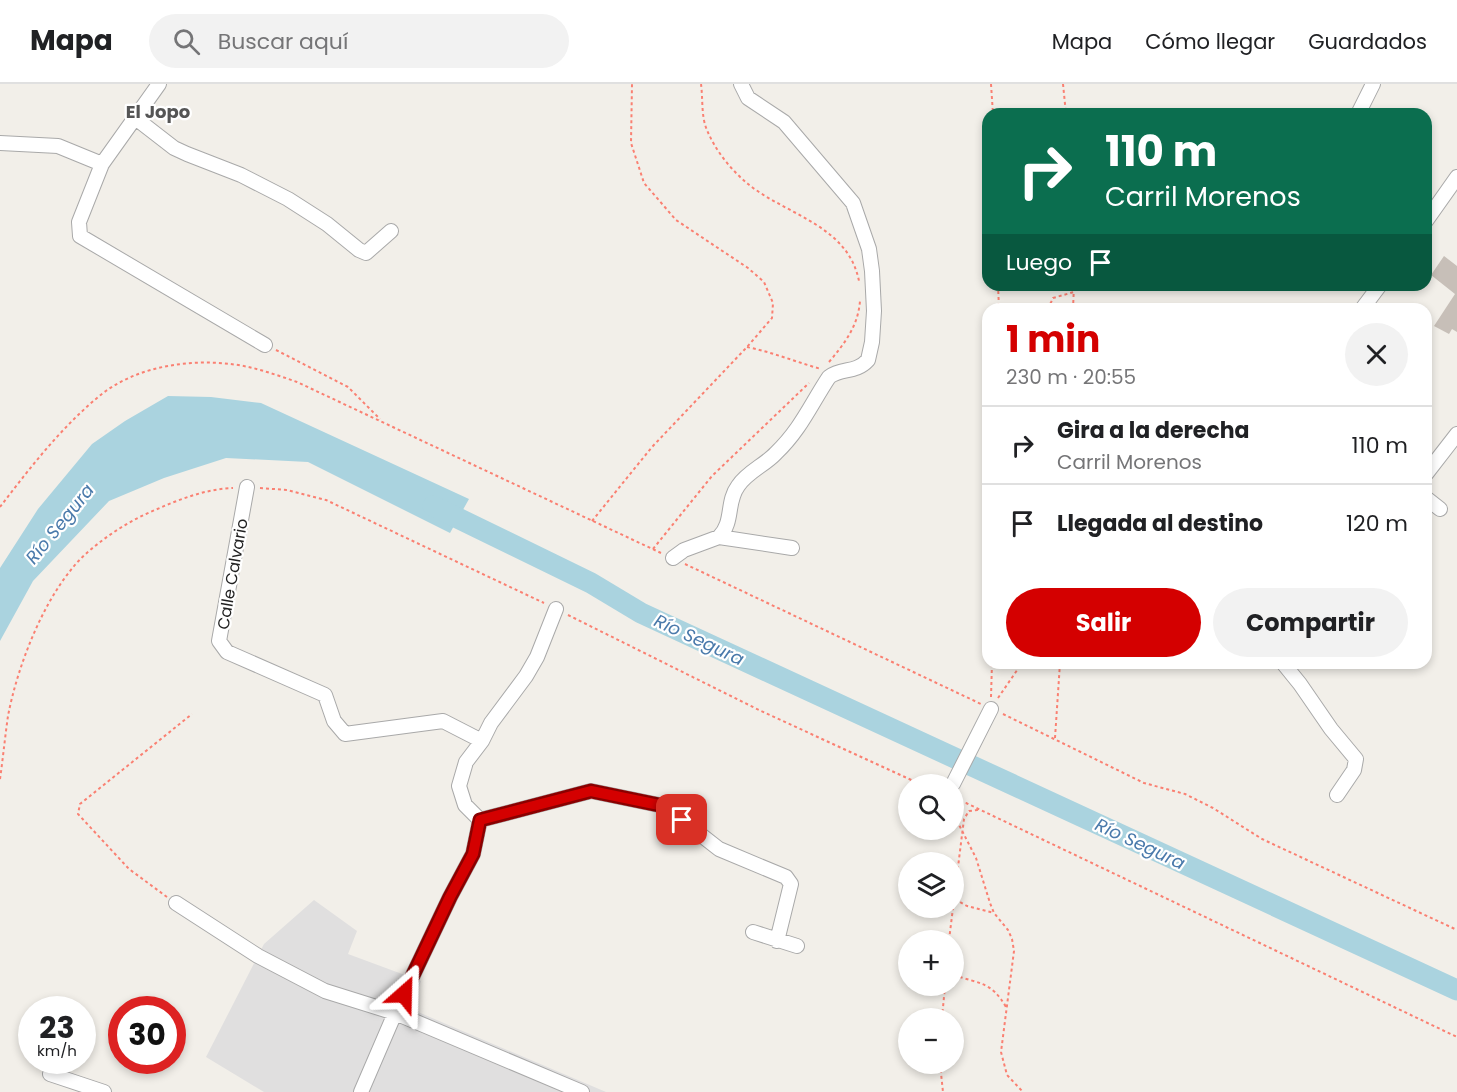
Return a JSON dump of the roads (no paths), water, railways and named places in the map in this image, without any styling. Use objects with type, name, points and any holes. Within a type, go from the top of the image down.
[{"type":"street","points":[[159,84],[102,164],[79,222],[80,236],[265,345]]},
{"type":"street","points":[[719,537],[728,525],[731,503],[738,486],[775,454],[791,436],[810,410],[829,377],[834,373],[856,370],[868,360],[874,311],[869,249],[854,203],[784,122],[748,98],[741,84]]},
{"type":"street","points":[[1361,108],[1373,84]]},
{"type":"street","points":[[134,117],[187,154],[241,175],[288,199],[327,224],[359,250],[366,253],[391,231]]},
{"type":"street","points":[[0,143],[58,146],[102,164]]},
{"type":"street","points":[[1432,212],[1457,177]]},
{"type":"street","points":[[1432,466],[1457,434]]},
{"type":"street","name":"Calle Calvario","points":[[248,487],[219,641],[227,652],[325,696],[333,721],[345,734],[443,722],[482,741]]},
{"type":"street","points":[[1432,503],[1440,509]]},
{"type":"street","points":[[673,558],[684,550],[719,537],[792,548]]},
{"type":"street","points":[[480,820],[465,805],[459,786],[466,762],[531,666],[556,609]]},
{"type":"street","points":[[1288,669],[1330,729],[1356,759],[1354,770],[1337,795]]},
{"type":"street","points":[[958,774],[991,709]]},
{"type":"street","points":[[480,820],[591,791],[664,806],[719,849],[786,877],[790,884],[777,941]]},
{"type":"street","points":[[361,1092],[395,1013],[473,854],[480,820]]},
{"type":"street","points":[[176,903],[258,956],[325,991],[395,1013],[582,1092]]},
{"type":"street","points":[[753,932],[797,946]]},
{"type":"street","points":[[50,1074],[104,1092]]},
{"type":"water","points":[[168,396],[211,397],[261,403],[469,499],[450,533],[308,462],[226,458],[164,478],[109,501],[33,581],[0,641],[0,568],[38,509],[92,444],[125,421]]},
{"type":"waterway","name":"Río Segura","points":[[433,506],[591,583],[641,613],[1457,990]]},
{"type":"district","name":"El Jopo","points":[[158,112]]}]
